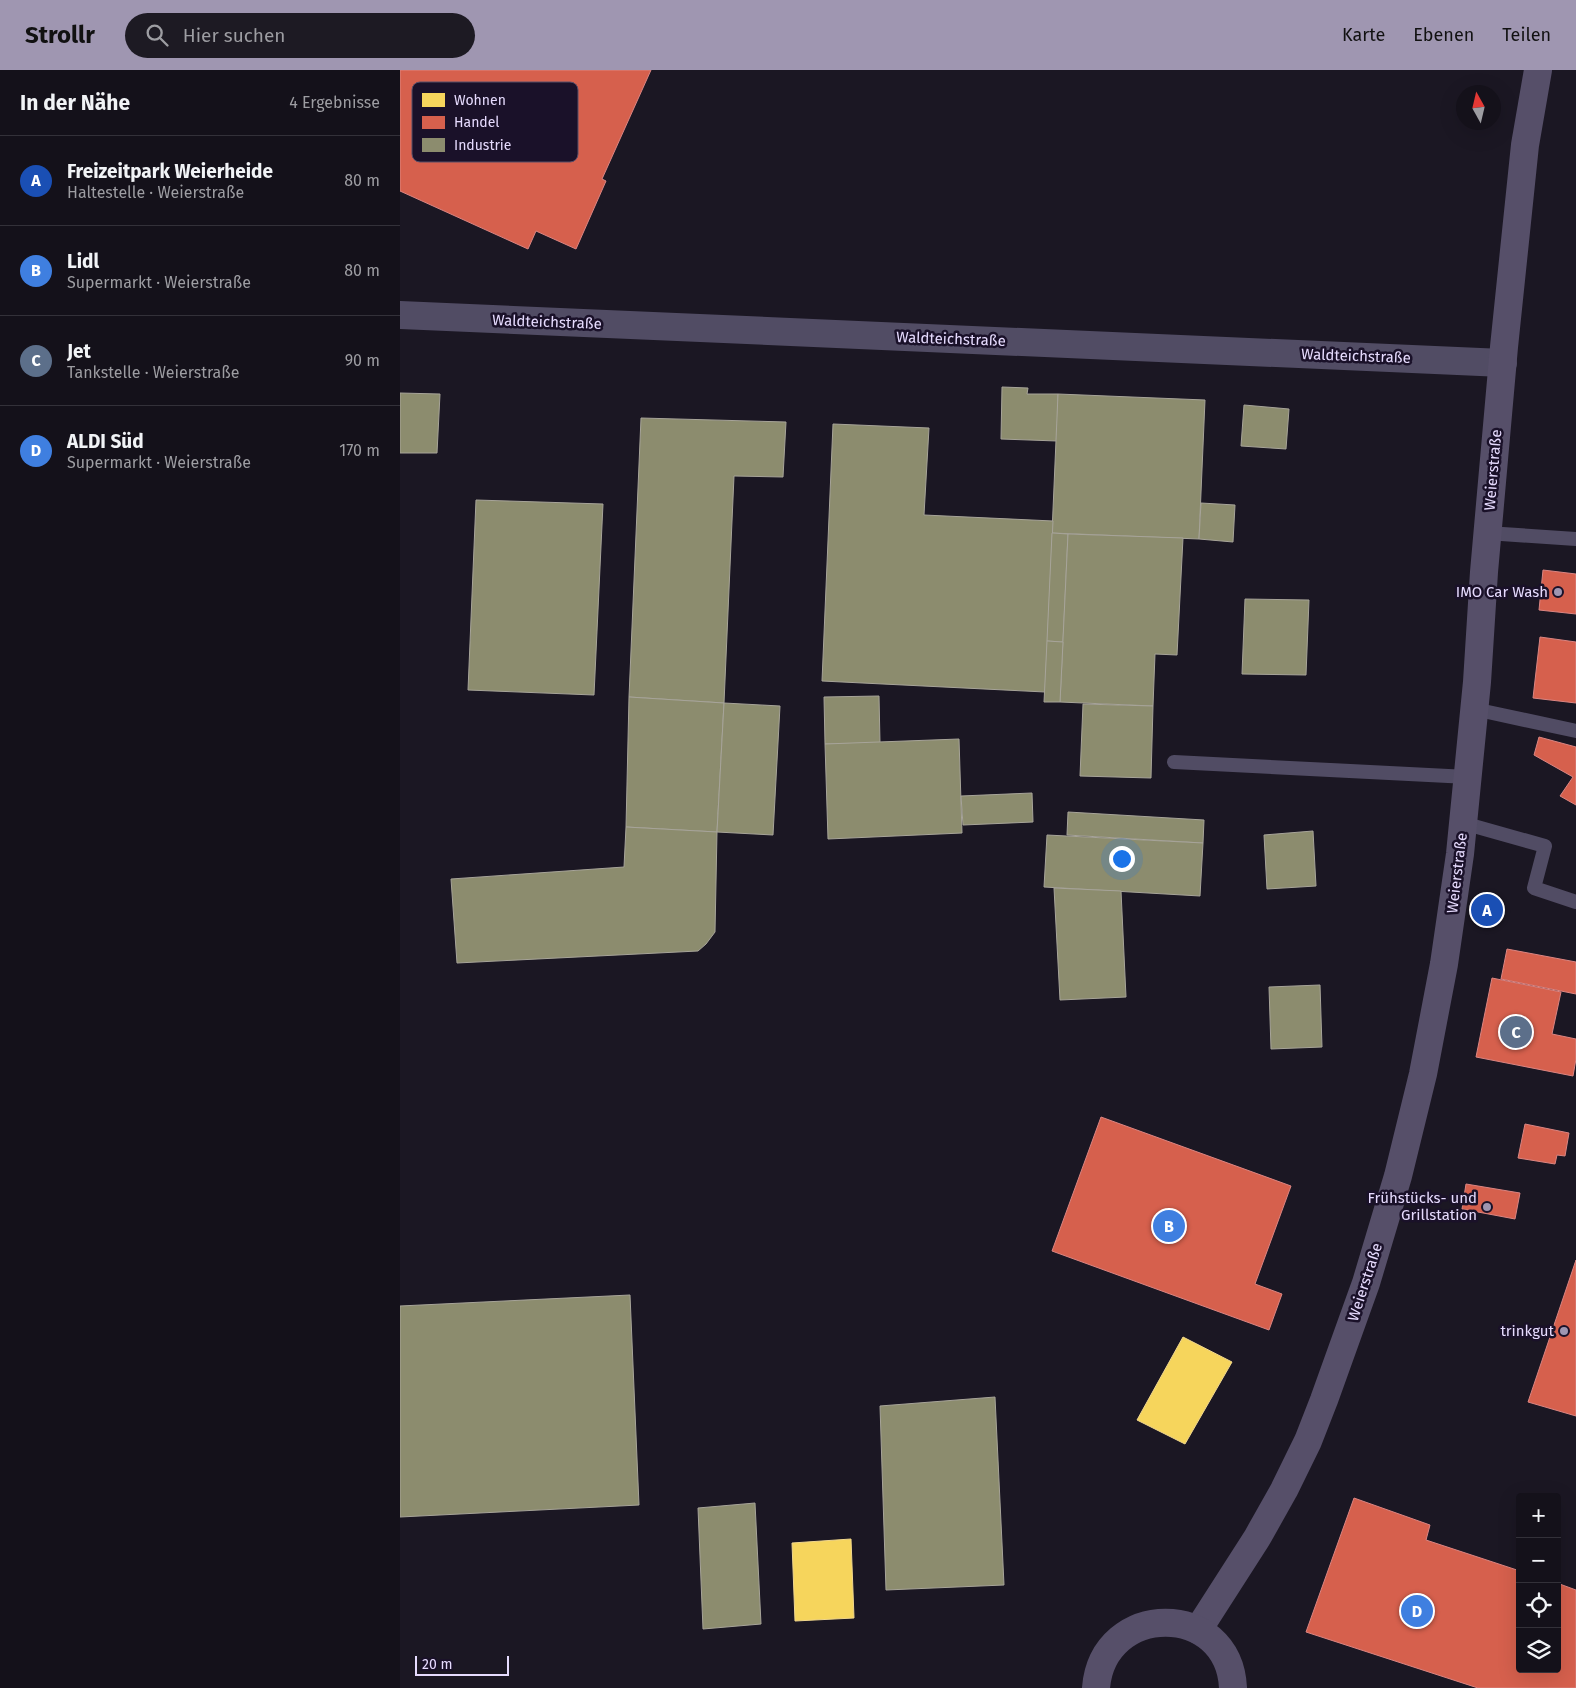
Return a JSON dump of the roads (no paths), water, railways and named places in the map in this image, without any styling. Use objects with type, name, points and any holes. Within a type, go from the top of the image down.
[{"type":"main road","name":"Weierstraße","points":[[1198,1630],[1257,1538],[1284,1490],[1308,1441],[1366,1283],[1398,1176],[1423,1074],[1453,912],[1468,777],[1487,533],[1525,145],[1538,70]]},
{"type":"main road","points":[[1096,1688],[1101,1665],[1116,1642],[1139,1627],[1167,1622],[1179,1623],[1198,1630],[1215,1643],[1222,1652],[1231,1671],[1233,1688]]},
{"type":"street","name":"Waldteichstraße","points":[[400,315],[1503,363]]},
{"type":"lane","points":[[1487,533],[1576,539]]},
{"type":"lane","points":[[1474,709],[1576,731]]},
{"type":"lane","points":[[1174,762],[1468,777]]},
{"type":"lane","points":[[1463,823],[1545,846],[1534,888],[1576,902]]},
{"type":"place","name":"IMO Car Wash","points":[[1558,592]]},
{"type":"place","name":"Freizeitpark Weierheide","points":[[1487,910]]},
{"type":"place","name":"Jet","points":[[1516,1032]]},
{"type":"place","name":"Frühstücks- und Grillstation","points":[[1487,1207]]},
{"type":"place","name":"Lidl","points":[[1169,1226]]},
{"type":"place","name":"trinkgut","points":[[1564,1331]]},
{"type":"place","name":"ALDI Süd","points":[[1417,1611]]}]
